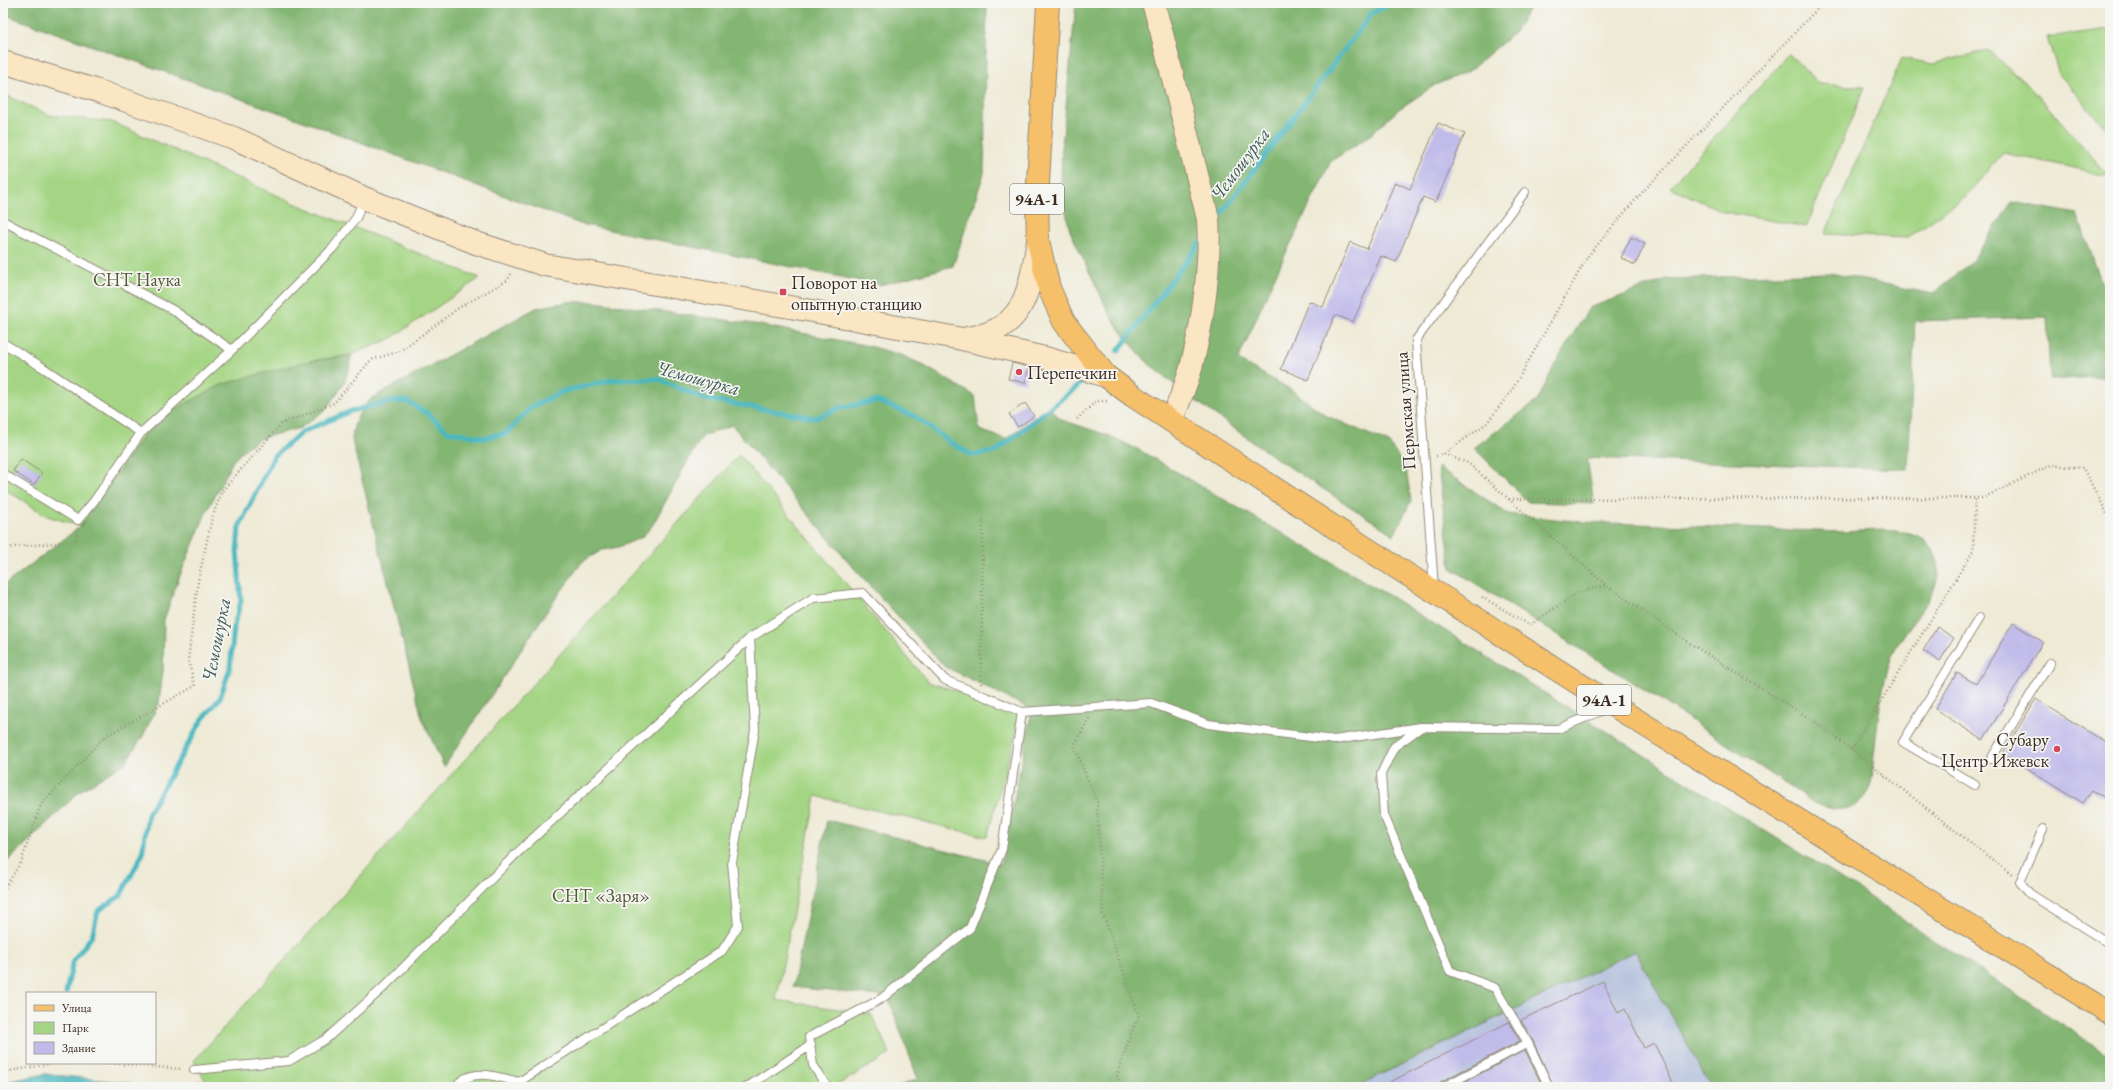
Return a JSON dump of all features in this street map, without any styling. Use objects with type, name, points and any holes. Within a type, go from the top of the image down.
[{"type":"main road","name":"94А-1","points":[[1048,3],[1037,200],[1038,241],[1049,288],[1064,322],[1106,376],[1434,591],[1614,706],[2110,1013]]},
{"type":"street","points":[[1153,3],[1171,68],[1208,219],[1210,245],[1201,320],[1191,369],[1172,420]]},
{"type":"street","points":[[3,62],[98,91],[234,138],[364,198],[476,243],[545,265],[800,309],[962,339],[1049,359],[1106,376]]},
{"type":"street","points":[[962,339],[985,336],[1001,329],[1014,316],[1024,300],[1031,278],[1038,241]]},
{"type":"lane","name":"Пермская улица","points":[[1434,591],[1416,340],[1524,192]]},
{"type":"lane","points":[[3,474],[78,520],[94,501],[141,433],[232,350],[334,248],[356,218],[364,198]]},
{"type":"lane","points":[[3,221],[172,310],[232,350]]},
{"type":"lane","points":[[3,343],[42,367],[141,433]]},
{"type":"lane","points":[[194,1070],[290,1061],[326,1039],[383,988],[516,854],[750,638],[813,598],[863,593],[945,680],[1022,712],[1150,703],[1208,724],[1334,740],[1421,727],[1558,729],[1614,706]]},
{"type":"lane","points":[[1975,785],[1903,742],[1979,618]]},
{"type":"lane","points":[[455,1087],[458,1083],[480,1073],[520,1082],[722,951],[730,939],[738,926],[732,862],[755,730],[750,638]]},
{"type":"lane","points":[[1991,759],[2050,663]]},
{"type":"lane","points":[[819,1087],[813,1065],[809,1037],[881,999],[970,928],[1002,849],[1022,712]]},
{"type":"lane","points":[[1421,727],[1394,747],[1381,774],[1384,815],[1450,971],[1495,988],[1528,1044],[1549,1087]]},
{"type":"lane","points":[[2043,829],[2020,882],[2030,894],[2110,944]]},
{"type":"lane","points":[[1443,1087],[1528,1044]]},
{"type":"lane","points":[[747,1087],[811,1045]]},
{"type":"lane","points":[[813,1065],[827,1087]]},
{"type":"path","points":[[1425,460],[1444,454],[1487,423],[1512,390],[1588,256],[1635,200],[1823,3]]},
{"type":"path","points":[[3,891],[21,862],[40,805],[104,738],[195,686],[188,660],[198,581],[212,518],[222,491],[281,424],[334,403],[370,360],[400,352],[460,307],[508,280],[517,256]]},
{"type":"path","points":[[1077,419],[1096,401],[1113,400]]},
{"type":"path","points":[[1444,454],[1468,463],[1606,585],[1691,644],[1820,725],[2020,882]]},
{"type":"path","points":[[1508,499],[1983,498],[2051,465],[2083,468],[2110,519]]},
{"type":"path","points":[[1851,750],[1973,551],[1975,498]]},
{"type":"path","points":[[980,694],[982,668],[983,518]]},
{"type":"path","points":[[3,548],[77,541],[78,520]]},
{"type":"path","points":[[1096,706],[1074,746],[1097,802],[1103,914],[1139,1017],[1133,1028],[1116,1075],[1122,1087]]},
{"type":"path","points":[[3,1072],[51,1064]]},
{"type":"path","points":[[119,1064],[194,1070],[198,1087]]},
{"type":"shaded area","points":[[1635,951],[1711,1087],[1355,1087]]},
{"type":"green space","points":[[3,3],[987,3],[984,173],[953,266],[880,285],[580,224],[317,126],[3,14]]},
{"type":"green space","points":[[1076,3],[1532,3],[1515,32],[1469,71],[1435,85],[1399,109],[1368,137],[1331,161],[1274,278],[1238,360],[1290,389],[1327,416],[1389,443],[1406,469],[1411,501],[1394,535],[1271,455],[1181,390],[1148,363],[1124,336],[1111,317],[1070,231],[1061,187],[1062,146]]},
{"type":"green space","points":[[2110,29],[2110,133],[2059,74],[2047,37]]},
{"type":"green space","points":[[1988,50],[2033,90],[2110,177],[2003,153],[1965,197],[1907,238],[1825,234],[1902,58],[1933,64]]},
{"type":"green space","points":[[1789,54],[1820,84],[1865,87],[1806,227],[1724,212],[1670,187]]},
{"type":"green space","name":"СНТ Наука","points":[[3,94],[49,115],[112,122],[301,206],[480,278],[390,339],[351,355],[305,362],[155,419],[81,526],[47,516],[3,488]]},
{"type":"green space","points":[[2012,202],[2077,214],[2110,306],[2110,376],[2050,380],[2047,317],[1915,321],[1908,469],[1587,458],[1594,504],[1528,502],[1474,448],[1538,400],[1555,364],[1589,308],[1667,279],[1830,273],[1933,294],[1972,261]]},
{"type":"green space","points":[[567,302],[594,302],[754,324],[869,346],[901,355],[921,364],[975,396],[979,430],[1006,439],[1048,407],[1062,420],[1110,436],[1139,450],[1393,598],[1837,876],[2110,1056],[2110,1087],[1711,1087],[1635,951],[1355,1087],[897,1087],[918,1079],[888,997],[793,987],[827,820],[1001,864],[1032,710],[944,666],[852,566],[732,425],[703,436],[652,526],[642,537],[619,547],[602,550],[582,562],[547,611],[444,767],[422,718],[352,440],[355,422],[360,412],[372,398],[536,308]]},
{"type":"green space","points":[[351,355],[349,370],[343,385],[325,410],[300,428],[261,438],[247,447],[233,461],[206,513],[176,585],[164,620],[163,671],[159,703],[143,736],[125,763],[80,791],[3,866],[3,586],[81,526],[155,420],[223,384],[305,362]]},
{"type":"green space","name":"СНТ «Заря»","points":[[739,455],[928,682],[1022,712],[987,837],[816,796],[776,1000],[871,1014],[890,1054],[834,1087],[209,1087],[194,1061]]},
{"type":"green space","points":[[1438,467],[1508,514],[1583,522],[1843,532],[1884,530],[1905,532],[1923,539],[1929,546],[1937,561],[1938,573],[1935,587],[1895,649],[1891,659],[1880,706],[1871,781],[1865,796],[1854,806],[1841,809],[1828,808],[1814,803],[1661,700],[1451,568]]},
{"type":"water","points":[[45,1074],[130,1083],[141,1087],[3,1087],[3,1085],[11,1081]]},
{"type":"building","points":[[1438,123],[1465,134],[1436,202],[1423,197],[1396,262],[1381,256],[1353,322],[1335,315],[1308,380],[1281,369],[1309,301],[1323,307],[1350,242],[1367,249],[1395,182],[1410,189]]},
{"type":"building","points":[[1631,237],[1645,244],[1635,265],[1621,258]]},
{"type":"building","name":"Перепечкин","points":[[1012,363],[1029,367],[1025,383],[1008,379]]},
{"type":"building","points":[[1025,403],[1034,416],[1018,427],[1009,414]]},
{"type":"building","points":[[21,459],[42,473],[34,485],[13,471]]},
{"type":"building","points":[[2013,623],[2043,642],[1983,740],[1935,709],[1957,673],[1976,684]]},
{"type":"building","points":[[1937,627],[1954,638],[1940,661],[1923,651]]},
{"type":"building","name":"Субару Центр Ижевск","points":[[2036,699],[2110,745],[2110,801],[2092,790],[2083,803],[2003,753]]},
{"type":"building","points":[[1603,981],[1618,1013],[1625,1009],[1644,1048],[1654,1043],[1675,1087],[1554,1087],[1533,1041],[1521,1020]]},
{"type":"building","points":[[1509,1022],[1520,1041],[1440,1082],[1438,1087],[1380,1087]]},
{"type":"building","points":[[1525,1050],[1543,1087],[1455,1087]]},
{"type":"waterway","name":"Чемошурка","points":[[1215,222],[1372,13],[1393,3]]},
{"type":"waterway","name":"Чемошурка","points":[[1118,351],[1201,242]]},
{"type":"waterway","name":"Чемошурка","points":[[66,992],[73,961],[92,936],[98,911],[120,896],[142,855],[148,814],[202,720],[220,698],[230,668],[234,626],[241,601],[237,551],[239,527],[274,456],[302,432],[351,411],[388,402],[406,401],[427,413],[447,431],[484,438],[507,433],[531,407],[564,391],[613,380],[659,379],[704,399],[816,418],[839,408],[877,401],[914,416],[951,443],[972,455],[995,452],[1083,382]]},
{"type":"place","name":"Поворот на опытную станцию","points":[[783,292]]},
{"type":"place","name":"Перепечкин","points":[[1019,372]]},
{"type":"place","name":"Субару Центр Ижевск","points":[[2057,749]]}]
